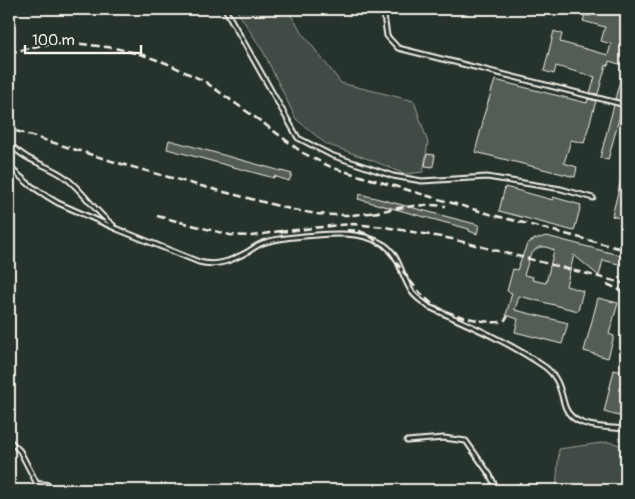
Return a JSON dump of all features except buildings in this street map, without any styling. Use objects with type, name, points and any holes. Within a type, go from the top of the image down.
[{"type":"lane","points":[[225,9],[298,138],[331,155],[393,176],[422,181],[487,177],[561,188],[593,198]]},
{"type":"lane","points":[[383,9],[387,36],[398,48],[626,105]]},
{"type":"lane","points":[[9,144],[28,158],[52,168],[63,176],[84,194],[106,220],[117,229]]},
{"type":"lane","points":[[9,167],[48,197],[117,229],[207,264],[218,264],[234,260],[266,242],[295,237],[347,233],[379,242],[396,256],[412,292],[420,301],[429,307],[495,337],[547,368],[559,382],[567,411],[573,418],[594,426],[626,430]]},
{"type":"lane","points":[[407,441],[444,438],[466,441],[490,475],[497,490]]},
{"type":"lane","points":[[9,440],[20,451],[38,484]]},
{"type":"lane","points":[[30,490],[38,484],[51,486],[54,490]]},
{"type":"shaded area","points":[[236,9],[287,9],[303,34],[341,83],[414,101],[428,143],[423,172],[404,174],[326,144],[296,119],[264,53]]},
{"type":"shaded area","points":[[608,442],[626,446],[626,490],[556,490],[559,449]]},
{"type":"railway","points":[[9,53],[42,45],[73,43],[115,48],[143,55],[166,63],[204,81],[303,153],[333,168],[493,215],[626,250]]},
{"type":"railway","points":[[16,131],[118,163],[294,210],[335,215],[379,212]]},
{"type":"railway","points":[[372,213],[418,206],[446,206]]},
{"type":"railway","points":[[157,216],[230,235],[252,236],[286,230]]},
{"type":"railway","points":[[279,232],[353,224],[385,227],[452,239],[626,284]]},
{"type":"railway","points":[[347,230],[359,231],[370,236],[388,253],[421,294],[441,309],[452,314],[490,322],[504,321],[508,316]]},
{"type":"railway","points":[[607,284],[626,293]]}]
